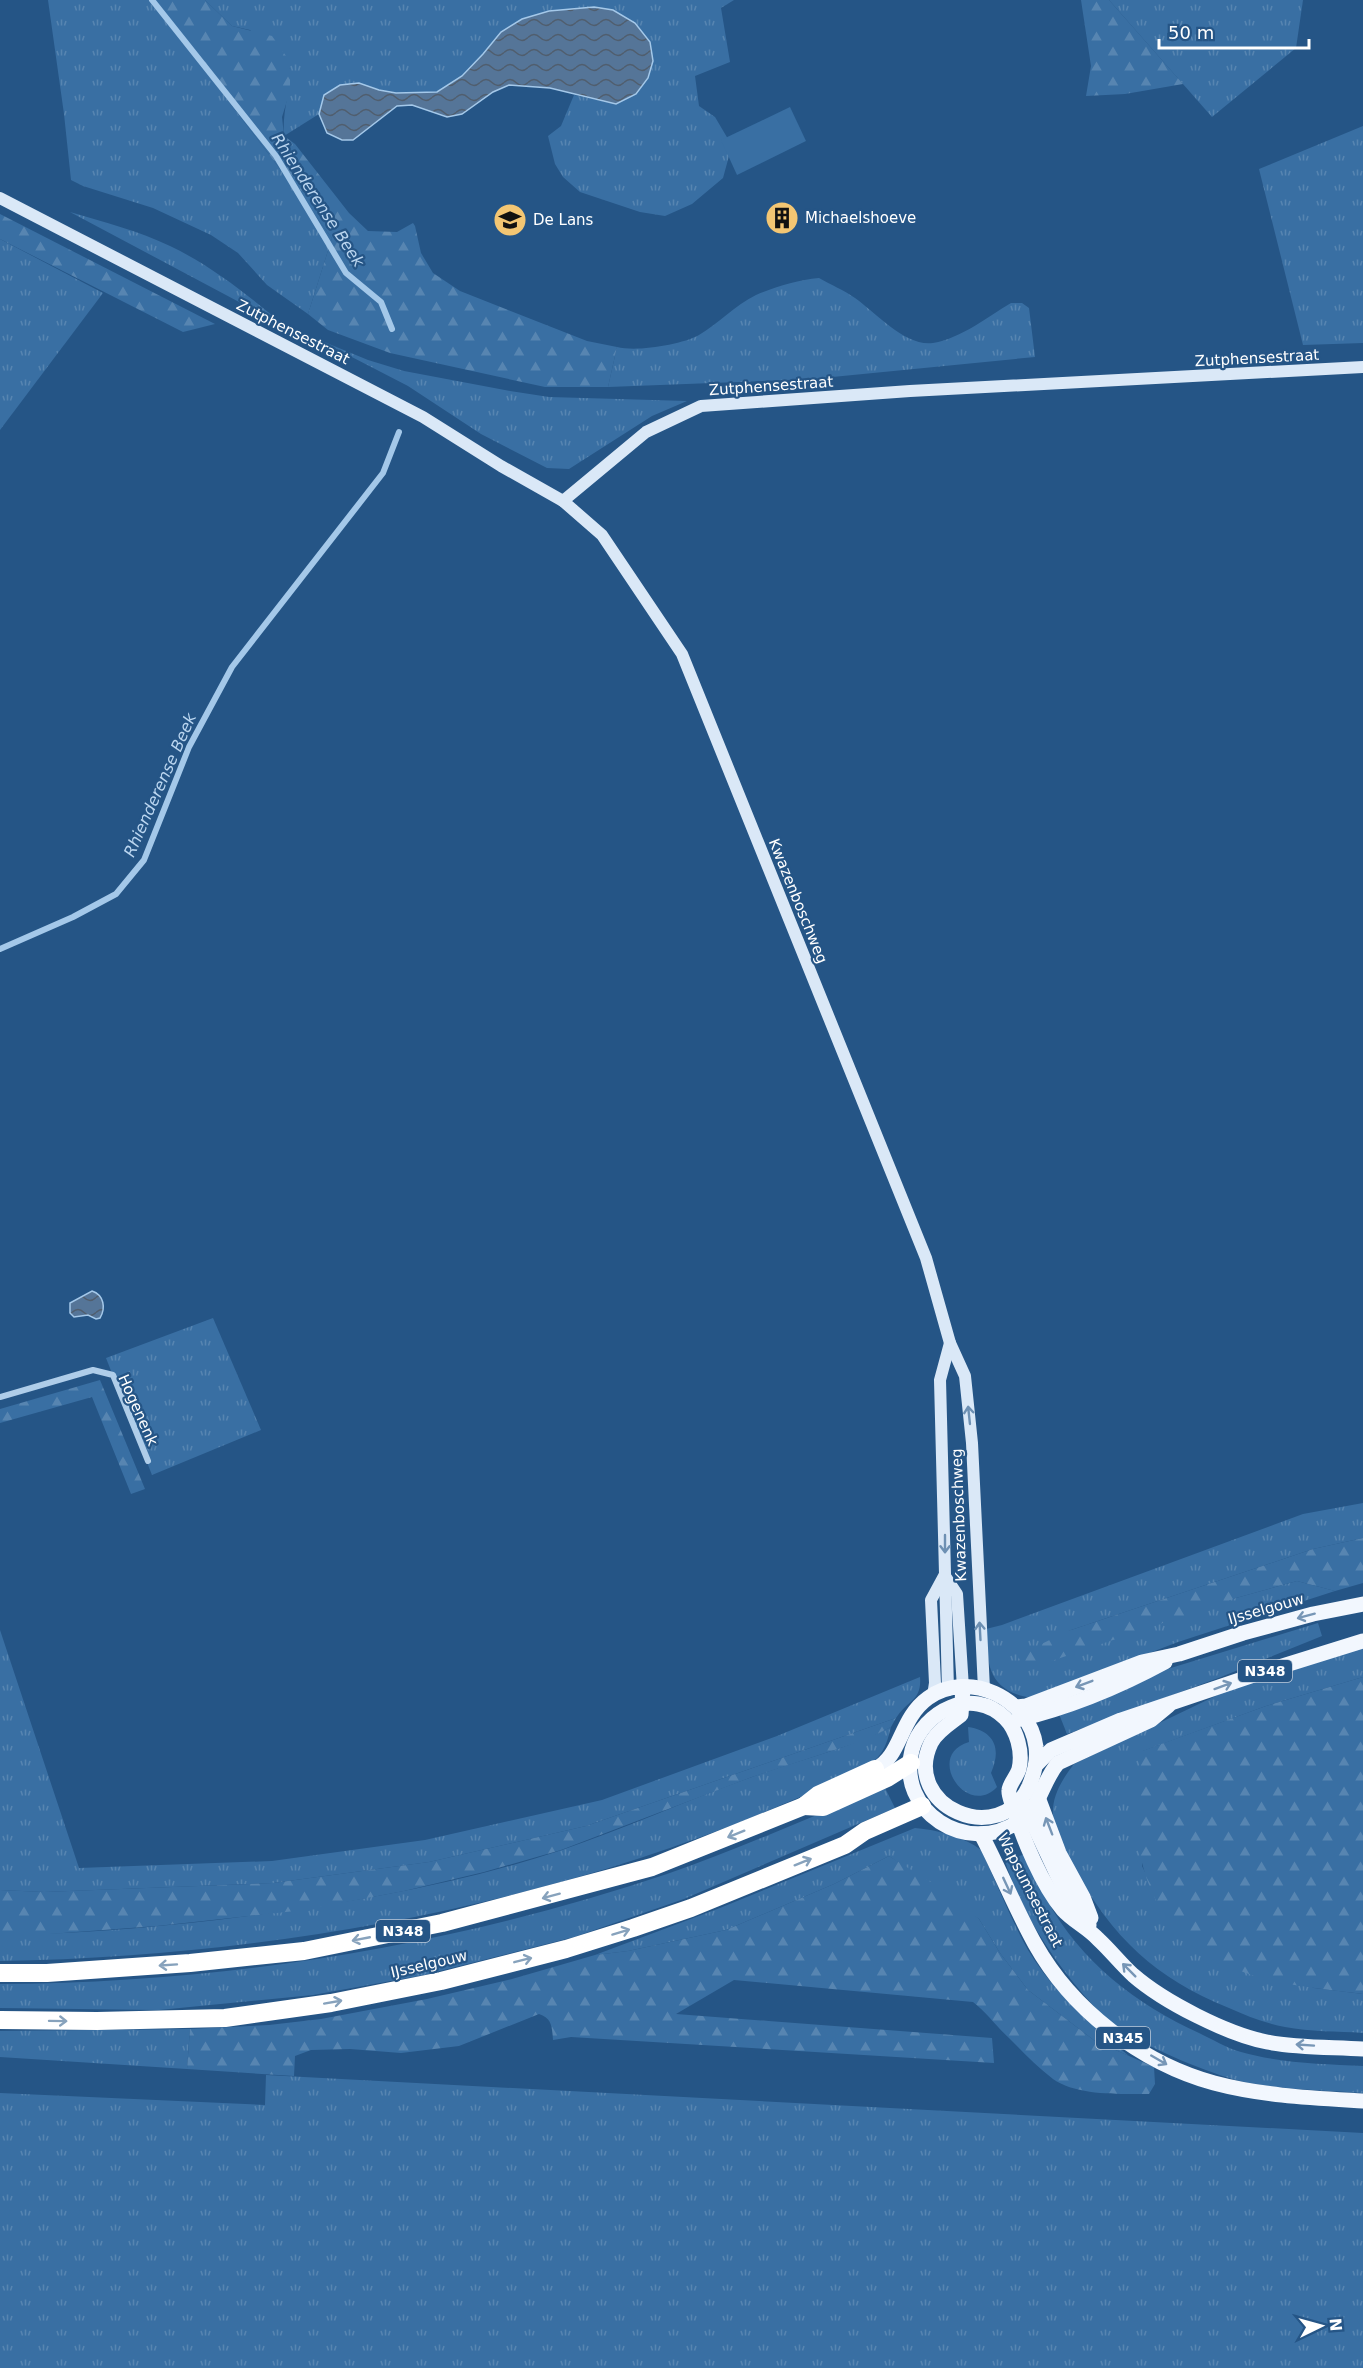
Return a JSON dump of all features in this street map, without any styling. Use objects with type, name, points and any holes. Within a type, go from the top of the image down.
[{"type":"highway","name":"N348","points":[[804,1806],[823,1807],[887,1778],[911,1762]]},
{"type":"highway","name":"N348","points":[[0,1972],[47,1973],[224,1960],[304,1951],[431,1925],[548,1897],[652,1867],[804,1806],[818,1795],[874,1769]]},
{"type":"highway","name":"IJsselgouw","points":[[0,2020],[97,2021],[225,2018],[331,2003],[441,1982],[566,1949],[633,1928],[845,1845],[865,1831],[930,1807]]},
{"type":"main road","name":"IJsselgouw","points":[[1008,1722],[1021,1713],[1145,1673],[1179,1654],[1313,1614],[1363,1604]]},
{"type":"main road","name":"N348","points":[[1036,1766],[1051,1750],[1148,1710],[1168,1706],[1257,1674],[1363,1641]]},
{"type":"main road","points":[[930,1807],[927,1757],[931,1743],[944,1728],[961,1715],[956,1705],[956,1689]]},
{"type":"main road","points":[[874,1769],[890,1758],[908,1720],[917,1708],[933,1696],[956,1689],[984,1689],[1009,1699],[1021,1713],[1036,1746],[1036,1766],[1020,1810],[1005,1829],[981,1833],[963,1832],[930,1807],[913,1785],[912,1750],[935,1714],[956,1705],[988,1707],[1008,1722],[1015,1732],[1020,1757],[1019,1768],[1009,1790],[1020,1810]]},
{"type":"main road","name":"N348","points":[[1039,1800],[1050,1773],[1058,1763],[1150,1720],[1168,1706]]},
{"type":"main road","points":[[930,1807],[982,1818],[1020,1810],[1039,1800]]},
{"type":"main road","name":"Wapsumsestraat","points":[[1039,1800],[1059,1853],[1083,1897],[1097,1938]]},
{"type":"main road","name":"Wapsumsestraat","points":[[1020,1810],[1049,1889],[1064,1911],[1097,1938],[1134,1976],[1175,2003],[1223,2028],[1268,2042],[1363,2049]]},
{"type":"main road","name":"Wapsumsestraat","points":[[981,1833],[1036,1945],[1070,1992],[1094,2018],[1169,2066],[1213,2082],[1265,2093],[1363,2101]]},
{"type":"street","name":"Zutphensestraat","points":[[0,198],[423,417],[501,466],[563,501],[646,432],[701,406],[910,391],[1363,367]]},
{"type":"street","name":"Kwazenboschweg","points":[[563,501],[602,535],[682,654],[926,1258],[950,1343],[965,1376],[970,1423],[984,1689]]},
{"type":"street","name":"Kwazenboschweg","points":[[950,1343],[940,1380],[945,1575],[956,1689]]},
{"type":"street","name":"Hogenenk","points":[[0,1397],[93,1370],[113,1375],[148,1461]]},
{"type":"street","name":"Kwazenboschweg","points":[[933,1696],[935,1683],[931,1600],[945,1575]]},
{"type":"green space","points":[[48,0],[152,0],[332,238],[308,314],[267,285],[238,253],[211,235],[153,208],[83,186],[71,180]]},
{"type":"green space","points":[[152,0],[205,0],[232,26],[272,36],[286,56],[290,69],[290,91],[282,117],[284,136],[295,144],[349,213],[368,231],[397,232],[413,223],[421,253],[433,273],[460,291],[587,341],[617,347],[608,387],[545,387],[390,353],[328,330],[308,314],[332,238]]},
{"type":"green space","points":[[205,0],[734,0],[721,8],[730,62],[695,76],[699,106],[715,117],[728,139],[729,156],[723,178],[692,204],[665,216],[640,212],[580,192],[563,177],[555,164],[548,136],[561,126],[574,95],[616,104],[636,94],[648,78],[653,61],[594,7],[549,11],[522,19],[501,32],[462,76],[437,92],[396,93],[359,83],[324,95],[319,114],[284,136],[290,69],[250,30],[232,26]]},
{"type":"green space","points":[[1081,0],[1109,0],[1183,84],[1125,94],[1086,96],[1091,66]]},
{"type":"green space","points":[[1109,0],[1303,0],[1296,48],[1212,117]]},
{"type":"green space","points":[[790,107],[806,141],[737,175],[721,140]]},
{"type":"green space","points":[[1363,126],[1363,343],[1303,345],[1259,169]]},
{"type":"green space","points":[[70,212],[146,236],[186,254],[232,284],[288,328]]},
{"type":"green space","points":[[0,214],[215,324],[183,332],[0,239]]},
{"type":"green space","points":[[0,239],[103,293],[0,430]]},
{"type":"green space","points":[[819,278],[851,295],[892,328],[912,340],[923,343],[933,343],[954,337],[1011,303],[1022,303],[1029,308],[1035,357],[812,379],[608,387],[617,347],[647,348],[691,339],[756,295],[787,284]]},
{"type":"green space","points":[[317,339],[368,360],[404,371],[510,391],[549,397],[687,401],[652,416],[569,469],[547,468],[481,434],[408,386]]},
{"type":"green space","points":[[213,1318],[261,1430],[152,1475],[106,1358]]},
{"type":"green space","points":[[100,1380],[145,1489],[131,1494],[92,1397],[0,1423],[0,1409]]},
{"type":"green space","points":[[1363,1503],[1363,1538],[1313,1549],[1068,1631],[1236,1598],[1297,1581],[1335,1591],[1178,1642],[1032,1698],[1007,1690],[993,1675],[988,1655],[986,1629],[1303,1514]]},
{"type":"green space","points":[[1363,1538],[1363,1583],[1335,1591],[1297,1581],[1236,1598],[1028,1669],[1017,1656],[1068,1631],[1313,1549]]},
{"type":"green space","points":[[1318,1623],[1322,1636],[1221,1677],[1067,1734],[1059,1714],[1148,1675]]},
{"type":"green space","points":[[0,1630],[79,1868],[272,1861],[425,1840],[602,1800],[777,1736],[920,1677],[920,1685],[916,1696],[896,1718],[586,1826],[429,1862],[273,1883],[44,1892],[0,1890]]},
{"type":"green space","points":[[1363,1644],[1363,1677],[1266,1706],[1143,1751],[1142,1866],[1168,1919],[1314,1988],[1363,1994],[1363,2033],[1304,2030],[1278,2026],[1250,2017],[1203,1996],[1179,1983],[1138,1953],[1104,1915],[1074,1868],[1055,1827],[1054,1804],[1064,1778],[1074,1764],[1226,1691]]},
{"type":"green space","points":[[1363,1677],[1363,1994],[1289,1984],[1235,1969],[1213,1958],[1174,1928],[1156,1900],[1147,1880],[1137,1838],[1135,1816],[1142,1751],[1266,1706]]},
{"type":"green space","points":[[896,1718],[891,1727],[865,1740],[752,1777],[561,1850],[484,1872],[404,1891],[304,1910],[157,1926],[36,1935],[0,1934],[0,1890],[44,1892],[273,1883],[429,1862],[586,1826]]},
{"type":"green space","points":[[891,1727],[885,1746],[878,1757],[858,1771],[828,1785],[682,1844],[588,1874],[492,1900],[394,1921],[295,1938],[195,1950],[0,1961],[0,1934],[108,1930],[217,1920],[391,1894],[477,1875],[562,1850],[728,1786],[840,1748]]},
{"type":"green space","points":[[968,1727],[984,1732],[990,1737],[995,1749],[996,1756],[991,1773],[997,1787],[985,1795],[974,1795],[963,1790],[955,1781],[950,1770],[950,1759],[956,1749],[969,1742]]},
{"type":"green space","points":[[885,1788],[895,1808],[684,1899],[574,1937],[424,1975],[313,1995],[159,2010],[0,2008],[0,1984],[169,1977],[254,1968],[338,1956],[505,1921],[667,1874]]},
{"type":"green space","points":[[915,1828],[950,1835],[981,1850],[1015,1926],[1038,1965],[1074,2007],[1129,2056],[1095,2041],[1028,1990],[1000,1953],[979,1919],[889,1856],[834,1884],[726,1930],[628,1951],[595,1955],[720,1908]]},
{"type":"green space","points":[[1025,1854],[1060,1922],[1093,1962],[1132,1995],[1176,2022],[1235,2050],[1286,2061],[1363,2066],[1363,2093],[1286,2088],[1240,2081],[1178,2059],[1114,2025],[1104,2017],[1071,1979],[1048,1948],[1028,1915],[1005,1861]]},
{"type":"green space","points":[[889,1856],[953,1896],[979,1919],[1000,1953],[1028,1990],[1095,2041],[1154,2067],[1155,2084],[1149,2094],[1100,2093],[1063,2085],[1036,2064],[973,2002],[734,1980],[676,2014],[992,2038],[994,2063],[571,2037],[553,2040],[549,2021],[539,2014],[459,2046],[401,2053],[350,2049],[311,2050],[295,2056],[294,2076],[187,2069],[190,2029],[269,2025],[321,2019],[427,1999],[512,1979],[595,1955],[628,1951],[726,1930],[834,1884]]},
{"type":"green space","points":[[190,2029],[187,2069],[0,2057],[0,2031]]},
{"type":"green space","points":[[266,2075],[1363,2133],[1363,2368],[0,2368],[0,2093],[265,2105]]},
{"type":"water","points":[[594,7],[613,10],[635,23],[650,42],[653,61],[648,78],[636,94],[616,104],[550,88],[509,85],[493,92],[462,114],[447,117],[412,105],[397,106],[353,140],[342,140],[327,133],[319,114],[324,95],[340,85],[359,83],[396,93],[437,92],[462,76],[501,32],[522,19],[549,11]]},
{"type":"water","points":[[92,1291],[103,1302],[100,1318],[96,1319],[88,1315],[74,1317],[70,1313],[70,1303]]},
{"type":"waterway","name":"Rhienderense Beek","points":[[152,0],[276,156],[346,273],[381,302],[392,329]]},
{"type":"waterway","name":"Rhienderense Beek","points":[[0,949],[73,917],[116,894],[144,860],[189,747],[232,667],[383,473],[399,432]]},
{"type":"place","name":"Michaelshoeve","points":[[782,218]]},
{"type":"place","name":"De Lans","points":[[510,220]]}]
